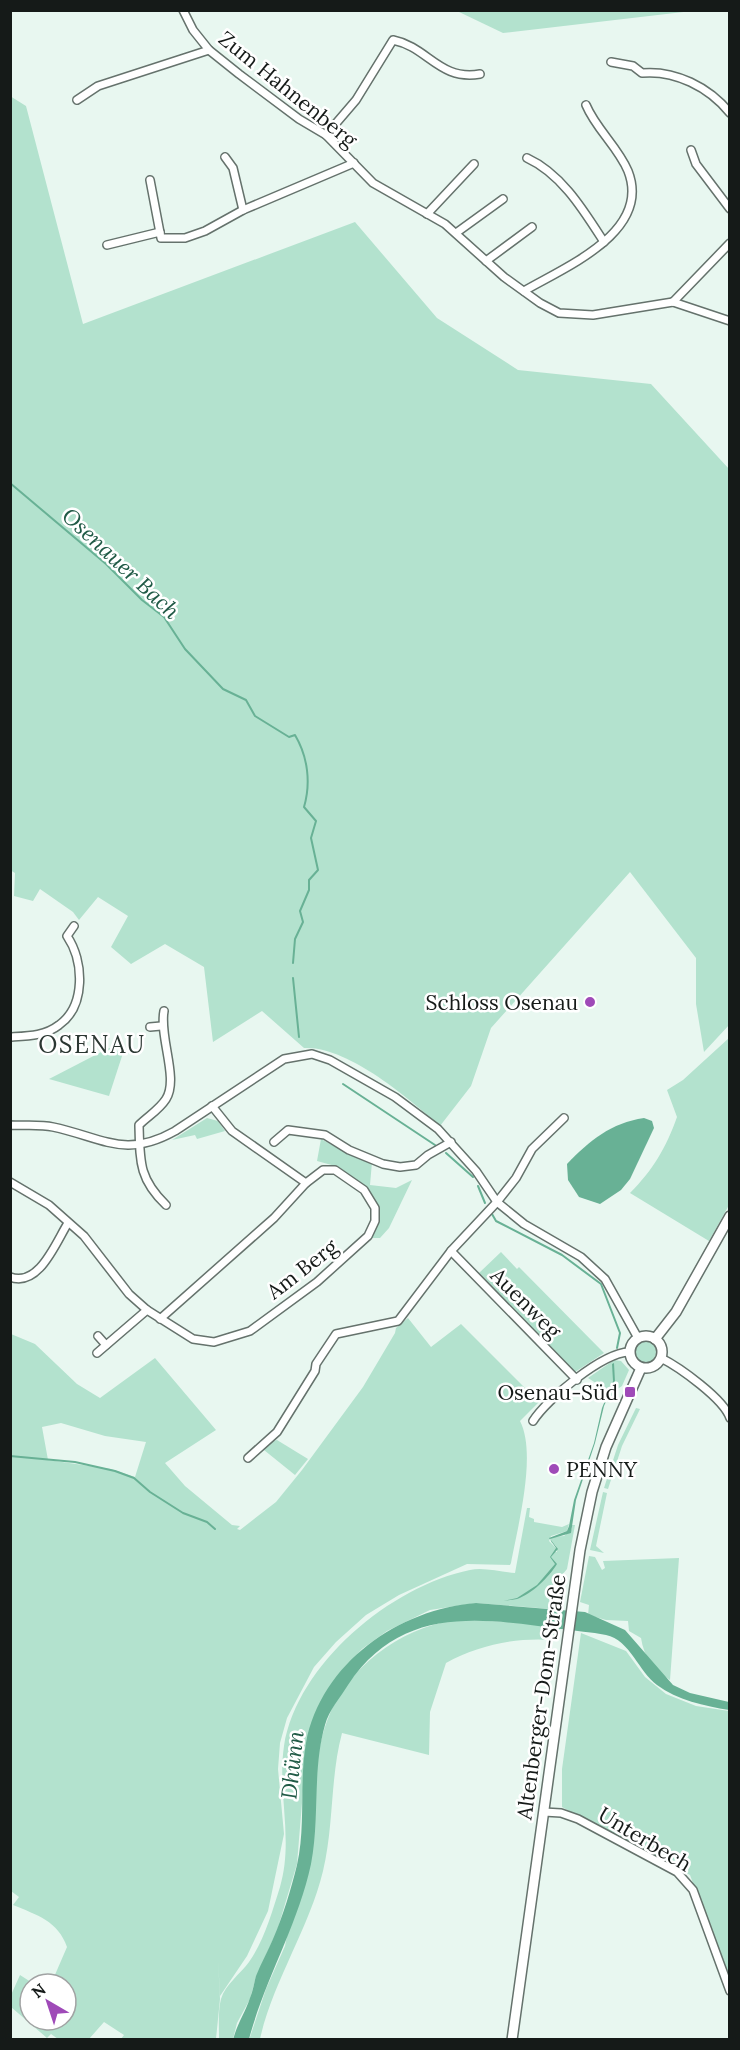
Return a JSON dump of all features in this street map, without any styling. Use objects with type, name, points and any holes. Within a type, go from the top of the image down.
[{"type":"main road","points":[[655,1339],[676,1312],[729,1216]]},
{"type":"main road","points":[[649,1336],[655,1339],[661,1347],[661,1358],[653,1366],[641,1368],[633,1363],[629,1352],[631,1344],[638,1338],[649,1336]]},
{"type":"main road","name":"Altenberger-Dom-Straße","points":[[512,2040],[572,1603],[592,1492],[606,1447],[641,1368]]},
{"type":"street","name":"Zum Hahnenberg","points":[[183,10],[193,30],[209,50],[299,119],[326,135],[373,183],[456,233],[486,261],[524,291],[559,313],[593,315],[673,302],[729,321]]},
{"type":"street","points":[[326,135],[356,100],[393,40],[463,77],[480,74]]},
{"type":"street","points":[[77,100],[98,86],[209,50]]},
{"type":"street","points":[[611,62],[633,66],[642,73],[655,72],[674,76],[698,85],[729,113]]},
{"type":"street","points":[[524,291],[604,243],[616,232],[628,214],[631,184],[622,161],[592,121],[586,105]]},
{"type":"street","points":[[691,150],[696,164],[729,209]]},
{"type":"street","points":[[225,157],[233,168],[243,210]]},
{"type":"street","points":[[527,158],[540,164],[575,199],[604,243]]},
{"type":"street","points":[[150,180],[161,238],[185,238],[205,231],[243,210],[354,163]]},
{"type":"street","points":[[427,214],[474,164]]},
{"type":"street","points":[[456,233],[503,199]]},
{"type":"street","points":[[486,261],[532,227]]},
{"type":"street","points":[[107,245],[160,232]]},
{"type":"street","points":[[673,302],[729,243]]},
{"type":"street","points":[[10,1037],[38,1035],[60,1025],[76,1004],[80,971],[73,944],[67,936],[74,926]]},
{"type":"street","points":[[164,1011],[161,1026],[171,1084],[168,1096],[159,1109],[139,1125],[143,1176],[152,1191],[166,1206]]},
{"type":"street","points":[[150,1027],[161,1026]]},
{"type":"street","points":[[10,1125],[51,1126],[118,1146],[140,1146],[156,1142],[175,1131],[284,1059],[312,1054],[330,1060],[395,1097],[451,1142],[476,1171],[497,1202],[524,1224],[580,1257],[605,1279],[638,1338]]},
{"type":"street","points":[[212,1106],[232,1131],[306,1183]]},
{"type":"street","points":[[248,1458],[277,1432],[336,1334],[398,1321],[451,1251],[516,1178],[531,1149],[564,1118]]},
{"type":"street","points":[[274,1142],[288,1130],[289,1119]]},
{"type":"street","points":[[288,1130],[325,1135],[349,1150],[383,1164],[400,1167],[416,1165],[451,1142]]},
{"type":"street","name":"Am Berg","points":[[10,1182],[49,1205],[84,1236],[129,1294],[147,1310],[160,1319],[194,1339],[214,1342],[250,1331],[317,1282],[368,1236],[375,1221],[375,1208],[363,1190],[335,1170],[323,1170],[306,1183],[273,1218],[160,1319]]},
{"type":"street","points":[[10,1276],[18,1280],[31,1277],[39,1269],[68,1223]]},
{"type":"street","name":"Auenweg","points":[[451,1251],[577,1380]]},
{"type":"street","points":[[97,1353],[147,1310]]},
{"type":"street","points":[[98,1336],[106,1345]]},
{"type":"street","points":[[532,1421],[542,1406],[608,1357],[629,1352]]},
{"type":"street","points":[[661,1358],[699,1385],[727,1410],[729,1418]]},
{"type":"street","name":"Unterbech","points":[[544,1812],[561,1813],[578,1819],[687,1880],[693,1890],[729,1991]]},
{"type":"shaded area","points":[[457,11],[692,11],[503,33]]},
{"type":"shaded area","points":[[10,96],[26,106],[83,324],[355,222],[437,318],[518,370],[651,384],[729,469],[730,1024],[704,1052],[696,1004],[696,958],[630,872],[491,1028],[471,1086],[440,1126],[394,1088],[357,1064],[321,1049],[304,1048],[262,1011],[213,1042],[204,967],[165,944],[131,964],[111,947],[128,916],[98,897],[79,920],[73,912],[40,889],[33,901],[14,896],[15,873],[10,870]]},
{"type":"shaded area","points":[[729,1038],[729,1205],[709,1241],[630,1193],[646,1176],[658,1158],[677,1117],[667,1090],[683,1080]]},
{"type":"shaded area","points":[[109,1048],[123,1053],[109,1096],[49,1079]]},
{"type":"shaded area","points":[[207,1118],[218,1121],[225,1131],[197,1139],[195,1135],[172,1140]]},
{"type":"shaded area","points":[[644,1118],[652,1121],[654,1128],[630,1179],[621,1190],[600,1204],[579,1197],[568,1180],[567,1164],[584,1147],[611,1128]]},
{"type":"shaded area","points":[[321,1139],[345,1152],[372,1162],[370,1185],[396,1188],[412,1180],[389,1228],[380,1238],[369,1238],[378,1208],[374,1198],[365,1187],[339,1167],[317,1161]]},
{"type":"shaded area","points":[[501,1252],[517,1269],[519,1267],[604,1353],[575,1372],[479,1273]]},
{"type":"shaded area","points":[[408,1318],[431,1347],[461,1324],[539,1402],[520,1421],[525,1435],[526,1470],[511,1563],[510,1565],[467,1564],[399,1595],[366,1615],[336,1642],[314,1667],[287,1718],[280,1743],[278,1769],[284,1834],[268,1911],[247,1956],[220,1996],[218,1958],[220,1999],[216,2039],[121,2039],[124,2035],[104,2022],[89,2039],[58,2039],[51,2034],[47,2038],[40,2032],[78,2032],[78,1972],[56,1972],[67,1947],[63,1938],[46,1920],[13,1905],[19,1897],[11,1891],[11,1334],[35,1344],[77,1384],[100,1398],[155,1358],[216,1430],[165,1463],[185,1486],[232,1525],[240,1526],[237,1529],[240,1530],[276,1502],[302,1470],[363,1387],[396,1328]],"holes":[[[61,1423],[105,1436],[146,1442],[135,1477],[111,1469],[48,1460],[42,1427]]]},
{"type":"shaded area","points":[[645,1341],[653,1344],[656,1352],[653,1360],[645,1363],[637,1360],[634,1352],[637,1344]]},
{"type":"shaded area","points":[[614,1360],[621,1361],[629,1370],[622,1386],[613,1392],[616,1395],[614,1397],[600,1392],[602,1387],[588,1378]]},
{"type":"shaded area","points":[[614,1363],[615,1382],[604,1406],[595,1443],[576,1500],[571,1533],[550,1539],[558,1549],[551,1557],[557,1564],[534,1589],[517,1599],[505,1601],[517,1598],[537,1585],[555,1564],[550,1557],[556,1548],[549,1538],[567,1531],[569,1526],[574,1500],[594,1443],[602,1408],[613,1381],[612,1364]]},
{"type":"shaded area","points":[[636,1408],[640,1409],[622,1446],[608,1489],[604,1488],[618,1445]]},
{"type":"shaded area","points":[[277,1440],[308,1459],[295,1475],[264,1450],[270,1442]]},
{"type":"shaded area","points":[[603,1492],[607,1493],[596,1546],[604,1553],[590,1550]]},
{"type":"shaded area","points":[[527,1508],[530,1508],[529,1517],[534,1519],[534,1522],[562,1527],[569,1524],[567,1531],[551,1536],[549,1541],[556,1548],[555,1552],[557,1552],[556,1546],[551,1542],[551,1537],[564,1536],[572,1529],[571,1525],[575,1525],[567,1569],[562,1575],[566,1576],[563,1610],[476,1603],[430,1610],[387,1631],[362,1649],[343,1669],[314,1719],[307,1742],[297,1864],[277,1931],[256,1977],[250,1999],[237,2023],[233,2039],[219,2040],[221,1999],[259,1945],[280,1887],[286,1851],[282,1781],[284,1746],[292,1716],[307,1686],[328,1658],[352,1633],[380,1611],[409,1593],[440,1579],[475,1569],[515,1573]]},
{"type":"shaded area","points":[[589,1556],[595,1557],[602,1570],[605,1568],[603,1561],[679,1558],[670,1680],[651,1662],[641,1638],[629,1631],[628,1621],[606,1620],[588,1615],[589,1605],[580,1602]]},
{"type":"shaded area","points":[[476,1603],[585,1612],[625,1630],[673,1685],[690,1693],[729,1702],[729,1710],[710,1707],[673,1695],[651,1679],[622,1643],[606,1635],[530,1625],[472,1621],[444,1623],[417,1629],[392,1641],[369,1659],[348,1685],[327,1720],[321,1742],[317,1777],[314,1847],[305,1887],[249,2039],[233,2040],[256,1976],[280,1921],[295,1874],[300,1850],[306,1743],[314,1714],[328,1688],[346,1665],[368,1645],[392,1629],[419,1616],[447,1607]]},
{"type":"shaded area","points":[[454,1620],[521,1622],[560,1629],[553,1640],[512,1641],[484,1647],[446,1663],[430,1712],[429,1755],[342,1733],[338,1750],[329,1836],[317,1892],[273,1996],[260,2039],[249,2040],[266,1989],[285,1946],[315,1789],[320,1746],[324,1729],[336,1702],[361,1668],[377,1654],[414,1632]]},
{"type":"shaded area","points":[[581,1633],[626,1651],[645,1677],[666,1694],[696,1706],[729,1711],[729,1980],[690,1875],[562,1807],[562,1769]]},
{"type":"shaded area","points":[[18,1979],[18,2013],[11,2007],[11,1995]]},
{"type":"waterway","name":"Osenauer Bach","points":[[10,483],[106,564],[142,600],[164,617],[185,649],[223,689],[246,700],[255,716],[289,737],[295,735],[303,752],[307,770],[304,807],[316,821],[311,838],[318,870],[309,880],[309,890],[300,911],[303,922],[295,939],[293,963]]},
{"type":"waterway","name":"Osenauer Bach","points":[[293,978],[299,1037]]},
{"type":"waterway","name":"Osenauer Bach","points":[[343,1084],[435,1145]]},
{"type":"waterway","name":"Osenauer Bach","points":[[446,1153],[473,1177]]},
{"type":"waterway","name":"Osenauer Bach","points":[[478,1186],[485,1203]]},
{"type":"waterway","name":"Osenauer Bach","points":[[492,1214],[496,1221],[562,1255],[601,1284],[620,1333],[617,1348]]},
{"type":"waterway","points":[[10,1456],[75,1462],[115,1471],[134,1478],[150,1492],[183,1513],[207,1522],[215,1529]]},
{"type":"place","name":"Schloss Osenau","points":[[590,1002]]},
{"type":"place","name":"Osenau-Süd","points":[[630,1392]]},
{"type":"place","name":"PENNY","points":[[554,1469]]},
{"type":"district","name":"OSENAU","points":[[92,1044]]},
{"type":"water label","name":"Dhünn","points":[[292,1765]]}]
